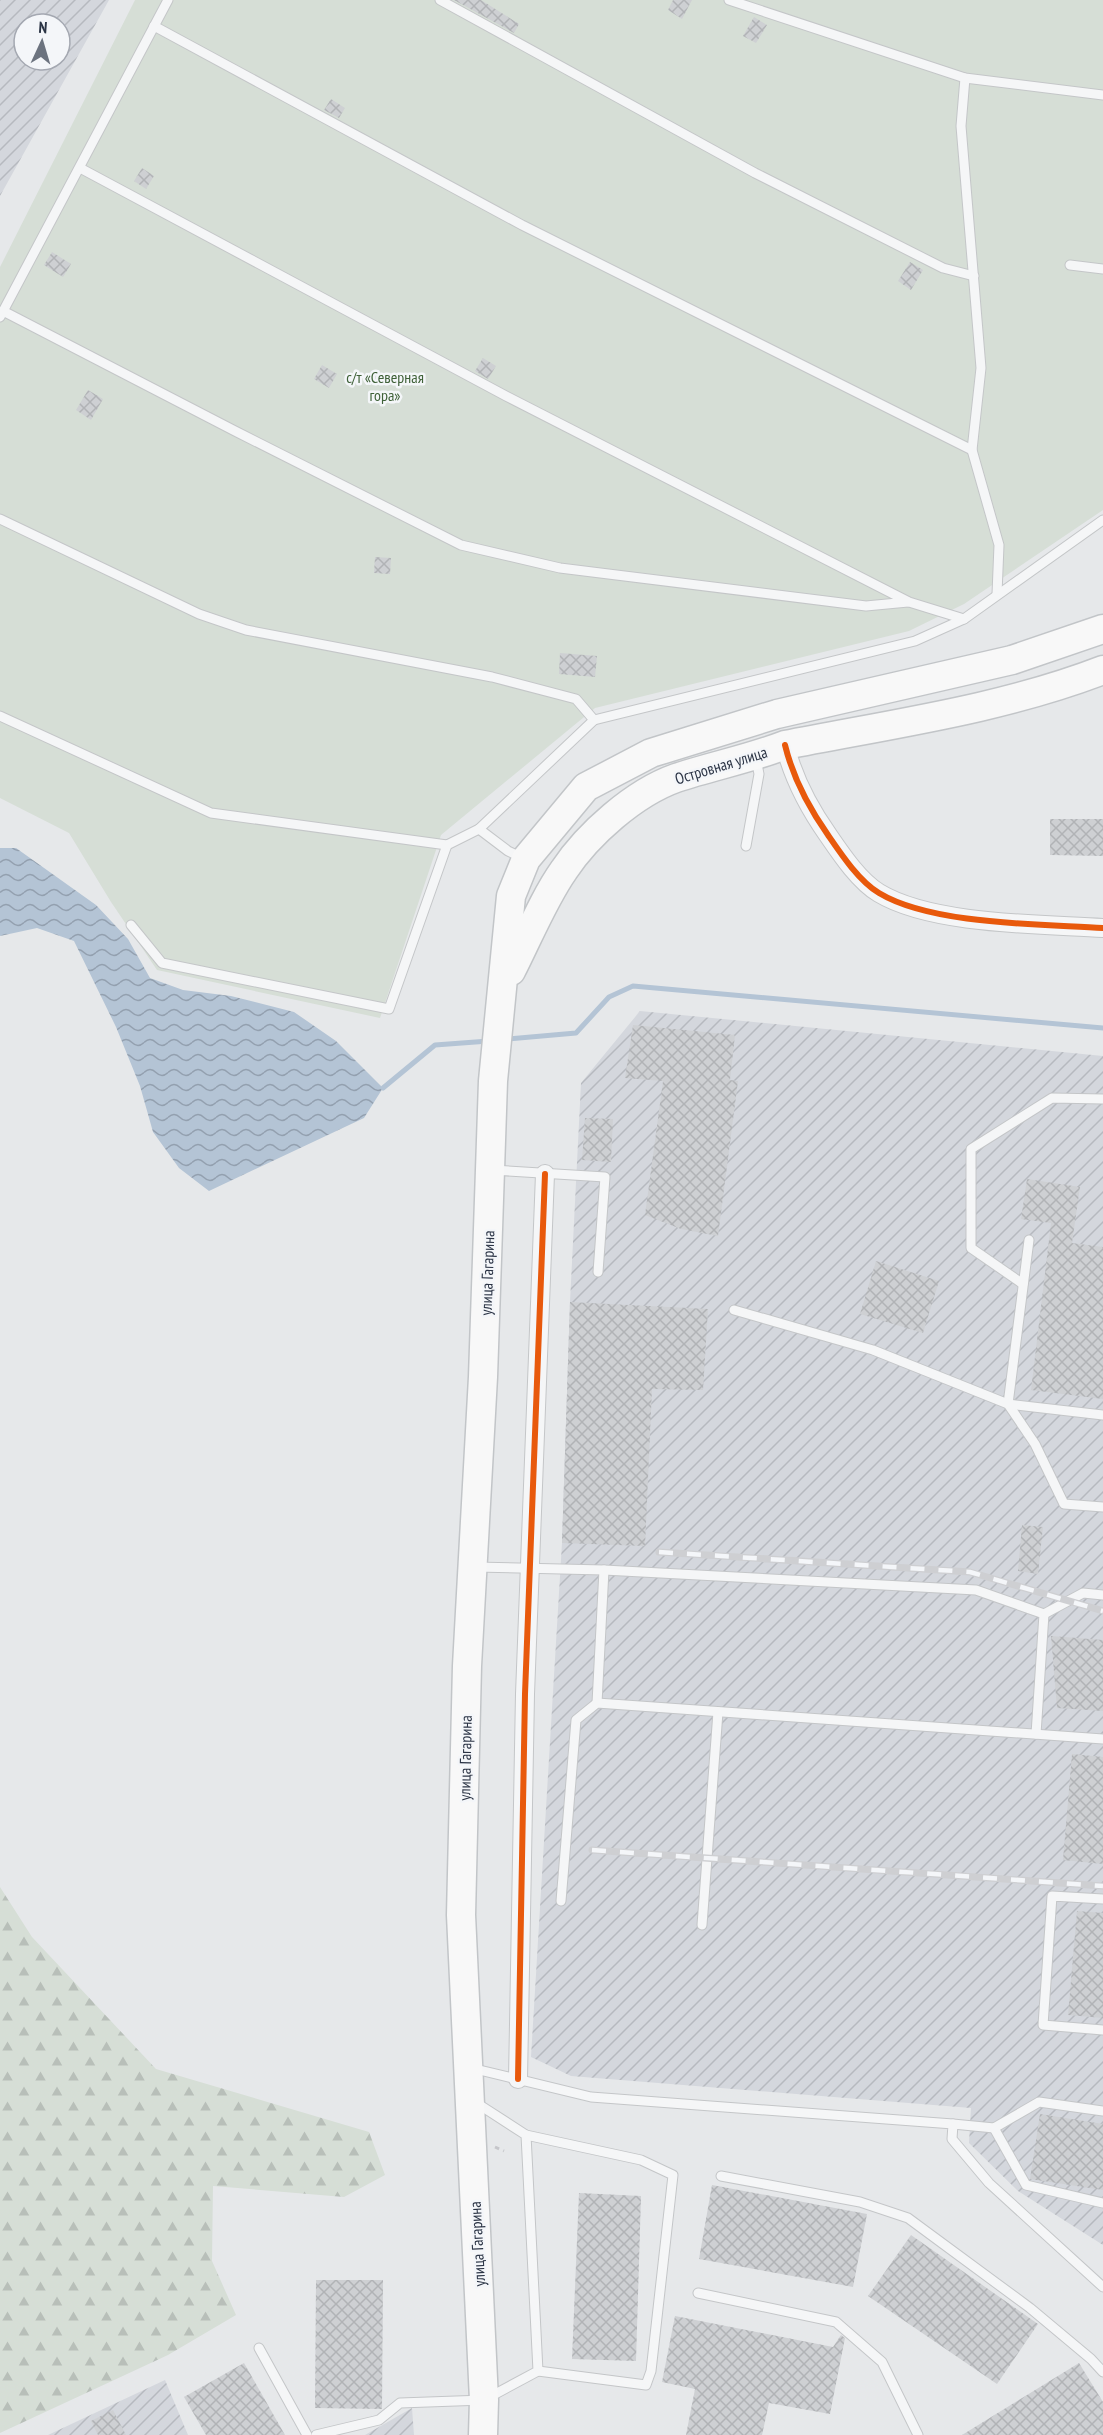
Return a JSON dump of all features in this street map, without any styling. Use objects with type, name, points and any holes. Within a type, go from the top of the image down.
[{"type":"main road","name":"Островная улица","points":[[504,983],[511,896],[526,859],[586,787],[651,753],[777,714],[1012,660],[1103,629]]},
{"type":"main road","name":"Островная улица","points":[[504,983],[563,870],[608,820],[649,791],[675,778],[785,746],[1023,696],[1103,670]]},
{"type":"main road","name":"улица Гагарина","points":[[483,2435],[484,2400],[461,1916],[467,1666],[483,1377],[493,1081],[504,983]]},
{"type":"street","points":[[785,746],[790,764],[812,813],[846,862],[878,893],[913,908],[977,920],[1103,928]]},
{"type":"street","points":[[518,2079],[525,1694],[545,1174]]},
{"type":"lane","points":[[168,0],[2,314],[461,545],[560,568],[866,606],[909,602]]},
{"type":"lane","points":[[440,0],[755,173],[943,268],[974,276]]},
{"type":"lane","points":[[729,0],[965,78],[1103,94]]},
{"type":"lane","points":[[154,26],[522,225],[972,450]]},
{"type":"lane","points":[[965,78],[961,126],[981,368],[972,450],[999,544],[998,594]]},
{"type":"lane","points":[[80,168],[506,396],[909,602],[964,619]]},
{"type":"lane","points":[[1070,265],[1103,269]]},
{"type":"lane","points":[[0,519],[199,614],[246,630],[492,677],[566,696],[576,699],[594,720]]},
{"type":"lane","points":[[0,716],[211,813],[447,844],[479,829],[594,720],[915,641],[964,619],[1103,520]]},
{"type":"lane","points":[[746,846],[759,774],[755,756]]},
{"type":"lane","points":[[479,829],[508,851],[526,859]]},
{"type":"lane","points":[[131,925],[162,963],[389,1009],[447,844]]},
{"type":"lane","points":[[1023,1284],[971,1248],[971,1149],[1052,1098],[1103,1099]]},
{"type":"lane","points":[[490,1170],[605,1177],[598,1272]]},
{"type":"lane","points":[[1029,1240],[1008,1404],[1035,1444],[1064,1504],[1103,1507]]},
{"type":"lane","points":[[734,1310],[873,1350],[1008,1404],[1103,1415]]},
{"type":"lane","points":[[472,1567],[604,1570],[976,1590],[1044,1614],[1083,1593],[1103,1595]]},
{"type":"lane","points":[[597,1703],[604,1570]]},
{"type":"lane","points":[[1036,1734],[1044,1614]]},
{"type":"lane","points":[[561,1901],[576,1720],[597,1703],[1103,1739]]},
{"type":"lane","points":[[702,1925],[718,1712]]},
{"type":"lane","points":[[1103,1899],[1052,1896],[1043,2025],[1103,2030]]},
{"type":"lane","points":[[468,2068],[591,2097],[993,2128],[1039,2102],[1103,2111]]},
{"type":"lane","points":[[315,2435],[379,2420],[400,2403],[484,2400],[538,2371],[646,2385],[651,2370],[673,2175],[641,2160],[526,2135],[470,2099]]},
{"type":"lane","points":[[953,2124],[952,2139],[989,2183],[1103,2287]]},
{"type":"lane","points":[[993,2128],[1026,2185],[1103,2203]]},
{"type":"lane","points":[[526,2135],[538,2371]]},
{"type":"lane","points":[[721,2176],[860,2202],[908,2218],[1030,2308],[1091,2359],[1103,2372]]},
{"type":"lane","points":[[698,2293],[836,2322],[882,2362],[918,2435]]},
{"type":"lane","points":[[258,2348],[307,2435]]},
{"type":"shaded area","points":[[0,0],[109,0],[72,67],[72,12],[12,12],[12,72],[69,72],[0,196]]},
{"type":"shaded area","points":[[640,1011],[1103,1056],[1103,2245],[1018,2191],[969,2143],[971,2108],[571,2076],[531,2057],[562,1543],[570,1302],[581,1083]]},
{"type":"shaded area","points":[[165,2380],[188,2435],[48,2435]]},
{"type":"shaded area","points":[[412,2408],[414,2435],[365,2435]]},
{"type":"green space","name":"с/т «Северная гора»","points":[[135,0],[1103,0],[1103,510],[964,604],[909,631],[595,708],[441,835],[380,1018],[157,970],[111,902],[69,833],[0,798],[0,267]]},
{"type":"green space","points":[[0,1887],[32,1937],[156,2069],[369,2132],[385,2175],[344,2197],[213,2186],[212,2261],[236,2315],[168,2355],[0,2433]]},
{"type":"water","points":[[0,848],[16,848],[96,905],[128,939],[150,978],[183,990],[231,996],[294,1012],[336,1041],[383,1088],[364,1118],[209,1191],[179,1168],[153,1132],[140,1086],[116,1027],[74,941],[37,928],[0,936]]},
{"type":"building","points":[[454,0],[481,0],[519,24],[514,33]]},
{"type":"building","points":[[673,0],[692,0],[682,19],[668,10]]},
{"type":"building","points":[[754,17],[767,25],[756,43],[743,36]]},
{"type":"building","points":[[331,99],[345,108],[339,118],[324,110]]},
{"type":"building","points":[[142,168],[154,176],[146,189],[134,181]]},
{"type":"building","points":[[52,252],[71,264],[63,277],[44,265]]},
{"type":"building","points":[[910,262],[923,270],[911,290],[898,281]]},
{"type":"building","points":[[483,358],[496,366],[488,379],[475,371]]},
{"type":"building","points":[[322,365],[337,374],[329,388],[314,379]]},
{"type":"building","points":[[88,390],[103,399],[91,420],[76,410]]},
{"type":"building","points":[[375,557],[391,558],[390,574],[374,573]]},
{"type":"building","points":[[560,653],[597,656],[595,677],[559,674]]},
{"type":"building","points":[[1050,819],[1103,819],[1103,856],[1050,855]]},
{"type":"building","points":[[633,1025],[735,1035],[730,1080],[738,1081],[718,1236],[681,1229],[645,1215],[663,1081],[625,1078]]},
{"type":"building","points":[[585,1118],[613,1119],[611,1162],[582,1160]]},
{"type":"building","points":[[1027,1179],[1080,1187],[1072,1243],[1103,1247],[1103,1399],[1031,1390],[1051,1223],[1021,1219]]},
{"type":"building","points":[[876,1261],[939,1281],[923,1333],[860,1314]]},
{"type":"building","points":[[570,1302],[708,1309],[703,1390],[652,1389],[645,1546],[562,1543]]},
{"type":"building","points":[[1022,1525],[1043,1527],[1038,1574],[1018,1571]]},
{"type":"building","points":[[1051,1636],[1103,1640],[1103,1711],[1057,1708]]},
{"type":"building","points":[[1072,1754],[1103,1757],[1103,1864],[1063,1860]]},
{"type":"building","points":[[1077,1911],[1103,1913],[1103,2018],[1068,2015]]},
{"type":"building","points":[[1040,2114],[1103,2124],[1103,2190],[1030,2179]]},
{"type":"building","points":[[712,2185],[867,2214],[853,2287],[699,2259]]},
{"type":"building","points":[[579,2193],[641,2196],[636,2361],[572,2359]]},
{"type":"building","points":[[911,2235],[1038,2324],[997,2384],[868,2296]]},
{"type":"building","points":[[316,2280],[383,2280],[382,2409],[315,2408]]},
{"type":"building","points":[[675,2316],[833,2347],[841,2335],[845,2338],[830,2414],[769,2403],[762,2435],[686,2435],[695,2389],[662,2382]]},
{"type":"building","points":[[244,2363],[285,2435],[206,2435],[184,2397]]},
{"type":"building","points":[[1079,2363],[1103,2402],[1103,2435],[962,2435]]},
{"type":"building","points":[[113,2410],[126,2435],[98,2435],[91,2421]]},
{"type":"waterway","points":[[507,1039],[576,1033],[609,997],[633,986],[1103,1028]]},
{"type":"waterway","points":[[383,1088],[435,1045],[489,1041]]},
{"type":"railway","points":[[659,1552],[970,1572],[1103,1611]]},
{"type":"railway","points":[[592,1850],[1103,1886]]},
{"type":"cycle path","points":[[785,745],[797,781],[821,825],[851,867],[864,882],[879,893],[901,904],[957,917],[1019,924],[1103,928]]},
{"type":"cycle path","points":[[518,2079],[525,1694],[545,1174]]}]
